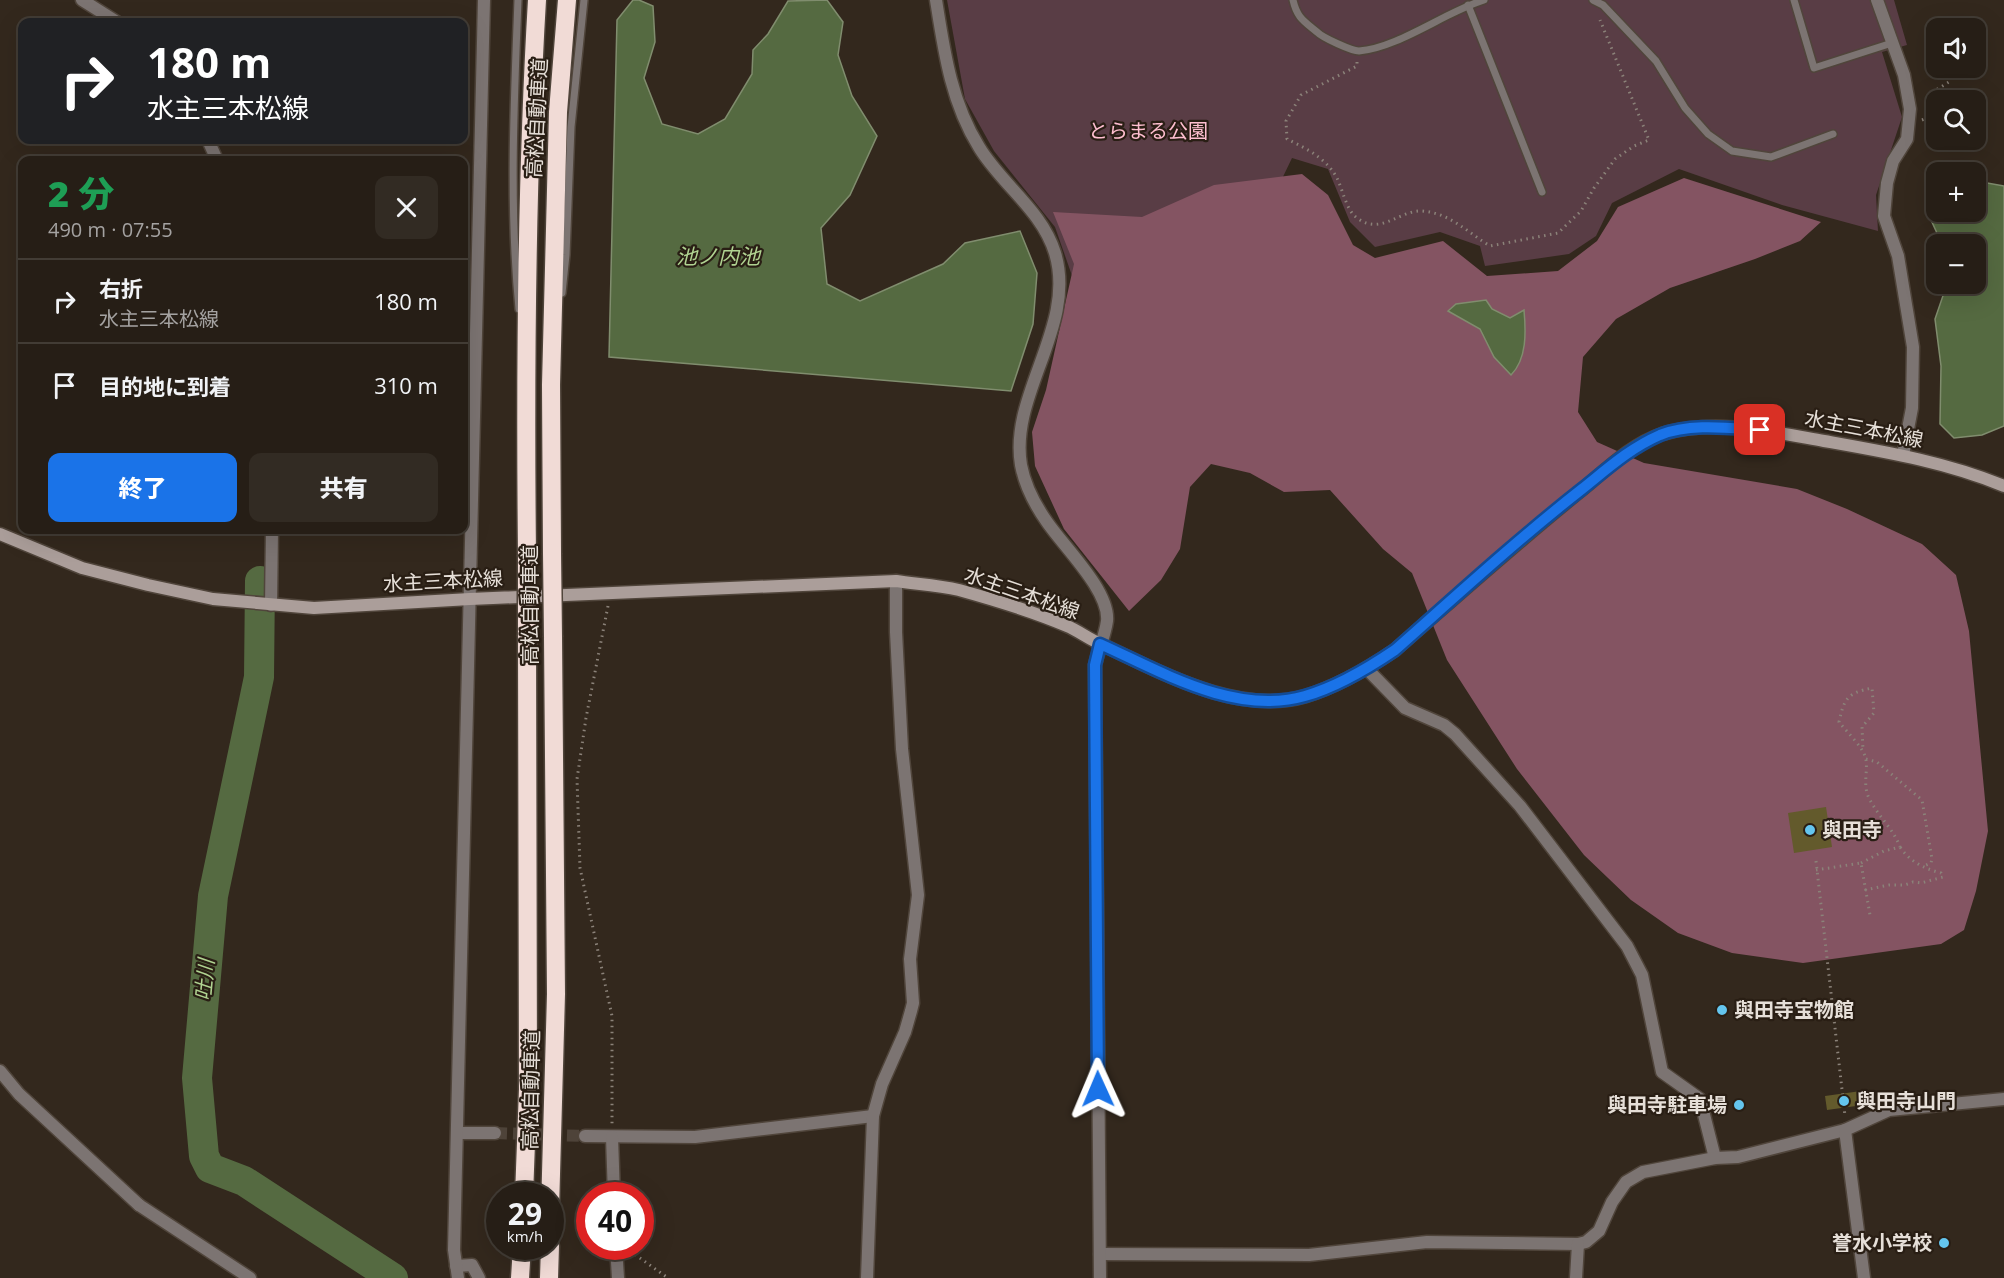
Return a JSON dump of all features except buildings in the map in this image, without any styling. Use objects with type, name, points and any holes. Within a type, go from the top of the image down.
[{"type":"highway","name":"高松自動車道","points":[[525,1182],[528,1089],[525,386],[531,108],[537,0]]},
{"type":"highway","name":"高松自動車道","points":[[551,1182],[556,994],[551,386],[558,112],[567,0]]},
{"type":"highway","points":[[549,1277],[550,1260]]},
{"type":"main road","name":"水主三本松線","points":[[0,534],[82,568],[213,599],[314,608],[896,581],[957,590],[1014,606],[1068,627],[1100,644],[1205,690],[1249,700],[1273,701],[1304,696],[1333,686],[1367,669],[1395,650],[1556,509],[1629,450],[1662,434],[1692,429],[1760,430],[1903,454],[1974,474],[2004,486]]},
{"type":"street","points":[[81,0],[110,18]]},
{"type":"street","points":[[479,1278],[472,1265],[457,1272],[454,1250],[483,0]]},
{"type":"street","points":[[936,0],[945,56],[964,120],[979,148],[997,173],[1037,218],[1052,244],[1056,257],[1057,309],[1023,422],[1021,463],[1026,485],[1035,504],[1097,588],[1103,600],[1107,622],[1095,665],[1100,1278]]},
{"type":"street","points":[[1877,0],[1904,75],[1910,109],[1907,139],[1893,161],[1887,183],[1884,216],[1898,256],[1913,347],[1912,408],[1903,454]]},
{"type":"street","points":[[271,605],[272,534]]},
{"type":"street","points":[[867,1278],[873,1116],[882,1084],[905,1032],[913,1003],[910,959],[918,895],[902,749],[896,632],[896,581]]},
{"type":"street","points":[[1367,669],[1405,708],[1444,725],[1455,734],[1520,806],[1627,946],[1642,975],[1662,1072],[1700,1099],[1715,1158]]},
{"type":"street","points":[[0,1071],[19,1094],[139,1205],[250,1278]]},
{"type":"street","points":[[1100,1254],[1309,1255],[1427,1242],[1578,1244],[1586,1242],[1599,1231],[1612,1202],[1626,1182],[1643,1172],[1774,1149],[1845,1130],[1888,1110],[2004,1099]]},
{"type":"street","points":[[585,1136],[694,1137],[873,1116]]},
{"type":"street","points":[[1845,1130],[1864,1278]]},
{"type":"street","points":[[458,1133],[495,1133]]},
{"type":"street","points":[[612,1137],[614,1182]]},
{"type":"street","points":[[1576,1278],[1578,1244]]},
{"type":"street","points":[[617,1260],[618,1278]]},
{"type":"lane","points":[[518,0],[513,109],[515,268],[525,386]]},
{"type":"lane","points":[[551,386],[566,255],[571,127],[584,0]]},
{"type":"lane","points":[[1293,0],[1296,13],[1320,35],[1357,51],[1389,44],[1468,5],[1484,0]]},
{"type":"lane","points":[[1593,0],[1603,6],[1656,61],[1685,108],[1708,134],[1732,151],[1771,157],[1833,134]]},
{"type":"lane","points":[[1794,0],[1814,68],[1892,43]]},
{"type":"lane","points":[[1468,5],[1542,192]]},
{"type":"path","points":[[1357,51],[1356,66],[1301,95],[1286,121],[1287,139],[1317,154],[1336,176],[1348,205],[1357,218],[1376,225],[1390,222],[1409,212],[1422,211],[1449,217],[1490,246],[1558,233],[1581,211],[1615,159],[1649,140],[1596,11]]},
{"type":"path","points":[[1908,127],[1927,118],[1936,90],[1949,82]]},
{"type":"path","points":[[611,593],[586,718],[578,779],[580,868],[612,1016],[612,1137]]},
{"type":"path","points":[[1863,751],[1839,722],[1843,702],[1857,691],[1872,688],[1874,713],[1862,727],[1863,751],[1866,759],[1864,776],[1869,798],[1905,855],[1930,870],[1941,873],[1943,877],[1921,883],[1913,882],[1865,890]]},
{"type":"path","points":[[1866,759],[1877,762],[1922,800],[1932,860],[1924,866]]},
{"type":"path","points":[[1816,870],[1861,863],[1884,851],[1900,847]]},
{"type":"path","points":[[1816,861],[1845,1107],[1845,1130]]},
{"type":"path","points":[[1861,863],[1869,915]]},
{"type":"path","points":[[643,1260],[668,1278]]},
{"type":"green space","name":"とらまる公園","points":[[947,0],[1894,0],[1907,45],[1882,52],[1902,117],[1876,195],[1878,231],[1782,205],[1679,169],[1612,203],[1596,236],[1569,254],[1485,266],[1480,246],[1440,232],[1375,247],[1350,222],[1328,169],[1292,158],[1266,212],[1077,290],[1055,227],[994,151],[965,99]]},
{"type":"shaded area","points":[[1302,174],[1328,195],[1353,245],[1375,258],[1443,241],[1487,276],[1558,271],[1597,241],[1618,207],[1684,178],[1821,222],[1800,241],[1670,288],[1616,319],[1583,357],[1578,412],[1597,442],[1644,463],[1797,489],[1847,509],[1922,544],[1956,575],[1969,631],[1988,831],[1976,891],[1964,930],[1941,944],[1803,963],[1732,953],[1678,933],[1631,900],[1584,855],[1517,769],[1447,660],[1412,573],[1383,549],[1330,490],[1284,492],[1250,473],[1211,464],[1190,487],[1180,549],[1161,580],[1129,611],[1064,529],[1035,466],[1032,432],[1046,390],[1074,264],[1053,212],[1142,217],[1214,185]]},
{"type":"water","name":"池ノ内池","points":[[633,0],[653,6],[655,42],[644,78],[662,124],[698,134],[725,119],[752,74],[753,50],[768,34],[788,1],[827,0],[843,22],[838,55],[852,96],[877,136],[850,195],[821,228],[827,284],[860,301],[943,264],[965,243],[1020,231],[1037,273],[1033,324],[1011,391],[609,357],[617,20]]},
{"type":"water","points":[[1986,183],[2004,186],[2004,426],[1982,435],[1954,438],[1940,424],[1941,366],[1935,319],[1944,294],[1986,294],[1986,234],[1937,234],[1932,222],[1986,222]]},
{"type":"water","points":[[1486,300],[1492,309],[1510,318],[1524,310],[1523,353],[1511,375],[1494,357],[1480,329],[1448,311],[1456,304]]},
{"type":"waterway","name":"吐川","points":[[260,581],[259,677],[213,896],[197,1078],[204,1156],[210,1168],[244,1181],[393,1278]]},
{"type":"tunnel","points":[[495,1133],[585,1136]]},
{"type":"place","name":"與田寺","points":[[1810,830]]},
{"type":"place","name":"與田寺宝物館","points":[[1722,1010]]},
{"type":"place","name":"與田寺山門","points":[[1844,1101]]},
{"type":"place","name":"與田寺駐車場","points":[[1739,1105]]},
{"type":"place","name":"誉水小学校","points":[[1944,1243]]},
{"type":"route","points":[[1098,1089],[1095,665],[1100,644],[1205,690],[1249,700],[1273,701],[1304,696],[1333,686],[1367,669],[1395,650],[1556,509],[1629,450],[1662,434],[1692,429],[1760,430]]}]
